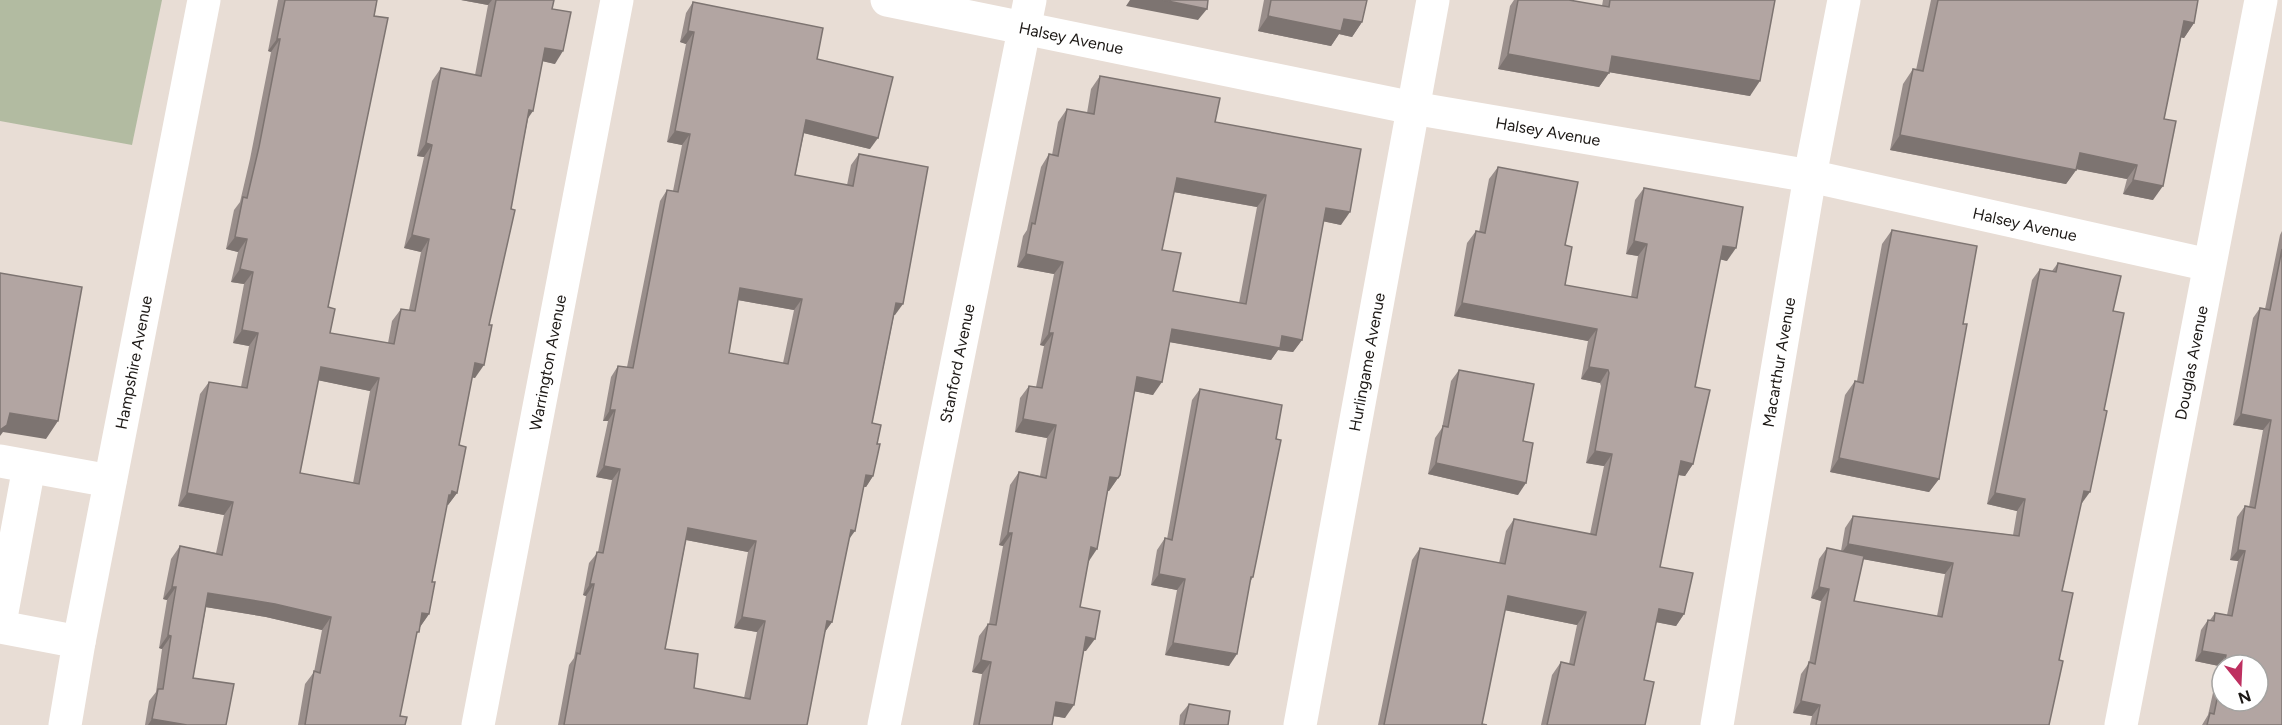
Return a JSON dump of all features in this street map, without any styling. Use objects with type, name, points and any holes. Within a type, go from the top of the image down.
[{"type":"street","name":"Hampshire Avenue","points":[[65,725],[79,642],[204,0]]},
{"type":"street","name":"Warrington Avenue","points":[[478,725],[616,0]]},
{"type":"street","name":"Halsey Avenue","points":[[887,0],[1027,14],[1413,108],[1810,176],[2209,265]]},
{"type":"street","name":"Hurlingame Avenue","points":[[1300,725],[1433,0]]},
{"type":"street","name":"Macarthur Avenue","points":[[1717,725],[1810,176],[1844,0]]},
{"type":"street","name":"Douglas Avenue","points":[[2121,725],[2261,0]]},
{"type":"street","name":"Stanford Avenue","points":[[884,725],[1027,14]]},
{"type":"street","points":[[79,642],[0,625],[14,464],[110,481]]},
{"type":"green space","points":[[0,0],[162,0],[132,145],[0,121]]},
{"type":"building","points":[[285,0],[377,0],[374,16],[388,18],[328,307],[335,309],[330,333],[394,344],[401,309],[415,311],[429,239],[412,235],[432,145],[426,143],[441,68],[481,76],[496,0],[554,0],[552,9],[571,12],[563,51],[545,48],[533,111],[529,110],[511,209],[515,210],[489,325],[492,325],[484,365],[475,363],[459,445],[466,447],[457,493],[452,491],[449,495],[432,582],[435,582],[429,614],[422,613],[400,716],[407,717],[405,725],[305,725],[314,671],[320,673],[331,617],[275,604],[208,593],[193,678],[234,684],[226,725],[187,725],[152,719],[158,689],[163,689],[171,636],[168,635],[176,587],[172,587],[180,546],[222,555],[233,502],[187,493],[209,382],[247,388],[258,333],[242,330],[253,272],[240,269],[247,239],[235,237],[243,197],[247,198],[259,147],[280,39],[277,39]],"holes":[[[321,367],[379,378],[359,484],[300,473]]]},
{"type":"building","points":[[1163,0],[1208,0],[1207,9]]},
{"type":"building","points":[[1271,0],[1367,0],[1362,22],[1344,19],[1341,31],[1268,16]]},
{"type":"building","points":[[1518,0],[1569,0],[1609,7],[1610,0],[1775,0],[1760,81],[1612,56],[1609,73],[1508,54]]},
{"type":"building","points":[[1938,0],[2198,0],[2194,23],[2184,21],[2164,119],[2176,121],[2163,186],[2133,180],[2137,165],[2080,153],[2076,170],[1900,135],[1913,69],[1923,71]]},
{"type":"building","points":[[693,2],[823,28],[817,59],[893,77],[878,138],[806,120],[795,175],[853,186],[859,154],[928,167],[903,304],[896,303],[872,423],[881,425],[877,444],[880,444],[873,476],[866,475],[855,531],[851,530],[832,622],[827,621],[807,725],[564,725],[577,653],[580,654],[594,584],[590,584],[597,552],[603,553],[620,469],[604,466],[615,410],[610,410],[618,366],[633,368],[667,190],[678,192],[690,134],[675,131],[694,32],[688,31]],"holes":[[[740,288],[802,299],[788,364],[729,353]],[[688,528],[756,541],[742,617],[765,621],[750,699],[694,688],[698,654],[665,649]]]},
{"type":"building","points":[[1100,76],[1220,98],[1215,122],[1361,149],[1350,212],[1326,208],[1302,340],[1282,336],[1280,348],[1172,329],[1162,382],[1137,377],[1120,475],[1118,478],[1110,477],[1097,549],[1091,547],[1080,607],[1100,611],[1095,639],[1086,637],[1074,705],[1056,702],[1052,725],[979,725],[991,662],[981,660],[988,624],[996,625],[1012,533],[1008,533],[1019,472],[1046,478],[1056,425],[1023,419],[1029,386],[1042,388],[1053,333],[1049,333],[1063,262],[1026,254],[1032,223],[1035,224],[1049,154],[1058,156],[1067,109],[1094,114]],"holes":[[[1177,178],[1266,195],[1246,304],[1173,291],[1181,253],[1162,250]]]},
{"type":"building","points":[[1498,167],[1578,182],[1565,245],[1572,247],[1565,285],[1637,298],[1647,244],[1634,241],[1644,188],[1743,207],[1736,248],[1723,246],[1695,387],[1710,390],[1693,464],[1681,461],[1660,567],[1693,573],[1684,614],[1659,609],[1644,680],[1654,682],[1645,725],[1547,725],[1561,662],[1574,665],[1586,612],[1508,596],[1482,724],[1487,725],[1384,725],[1420,548],[1505,564],[1514,519],[1596,535],[1612,454],[1595,451],[1609,373],[1608,370],[1589,367],[1597,329],[1462,303],[1476,231],[1485,233]]},
{"type":"building","points":[[1892,230],[1977,246],[1963,324],[1967,324],[1939,479],[1839,458],[1855,381],[1863,383]]},
{"type":"building","points":[[2282,249],[2282,725],[2207,725],[2210,713],[2270,713],[2270,653],[2202,651],[2208,620],[2214,621],[2215,613],[2232,616],[2245,551],[2238,550],[2245,506],[2255,508],[2271,420],[2241,414],[2260,308],[2270,310]]},
{"type":"building","points":[[2058,263],[2121,276],[2113,311],[2124,313],[2090,492],[2084,491],[2062,591],[2073,593],[2059,660],[2063,661],[2049,725],[1816,725],[1820,705],[1801,701],[1809,662],[1815,664],[1829,589],[1819,587],[1827,548],[1864,556],[1854,601],[1942,617],[1953,563],[1848,544],[1853,516],[2019,536],[2025,499],[1995,493],[2040,269],[2056,272]]},
{"type":"building","points":[[0,273],[82,287],[58,421],[10,413],[7,425],[0,430]]},
{"type":"building","points":[[1459,370],[1534,384],[1523,441],[1533,443],[1526,483],[1436,463],[1443,426],[1448,427]]},
{"type":"building","points":[[1200,389],[1282,405],[1276,439],[1281,440],[1237,654],[1173,643],[1185,579],[1159,574],[1165,538],[1172,540]]},
{"type":"building","points":[[1189,704],[1230,711],[1228,725],[1184,725]]}]
